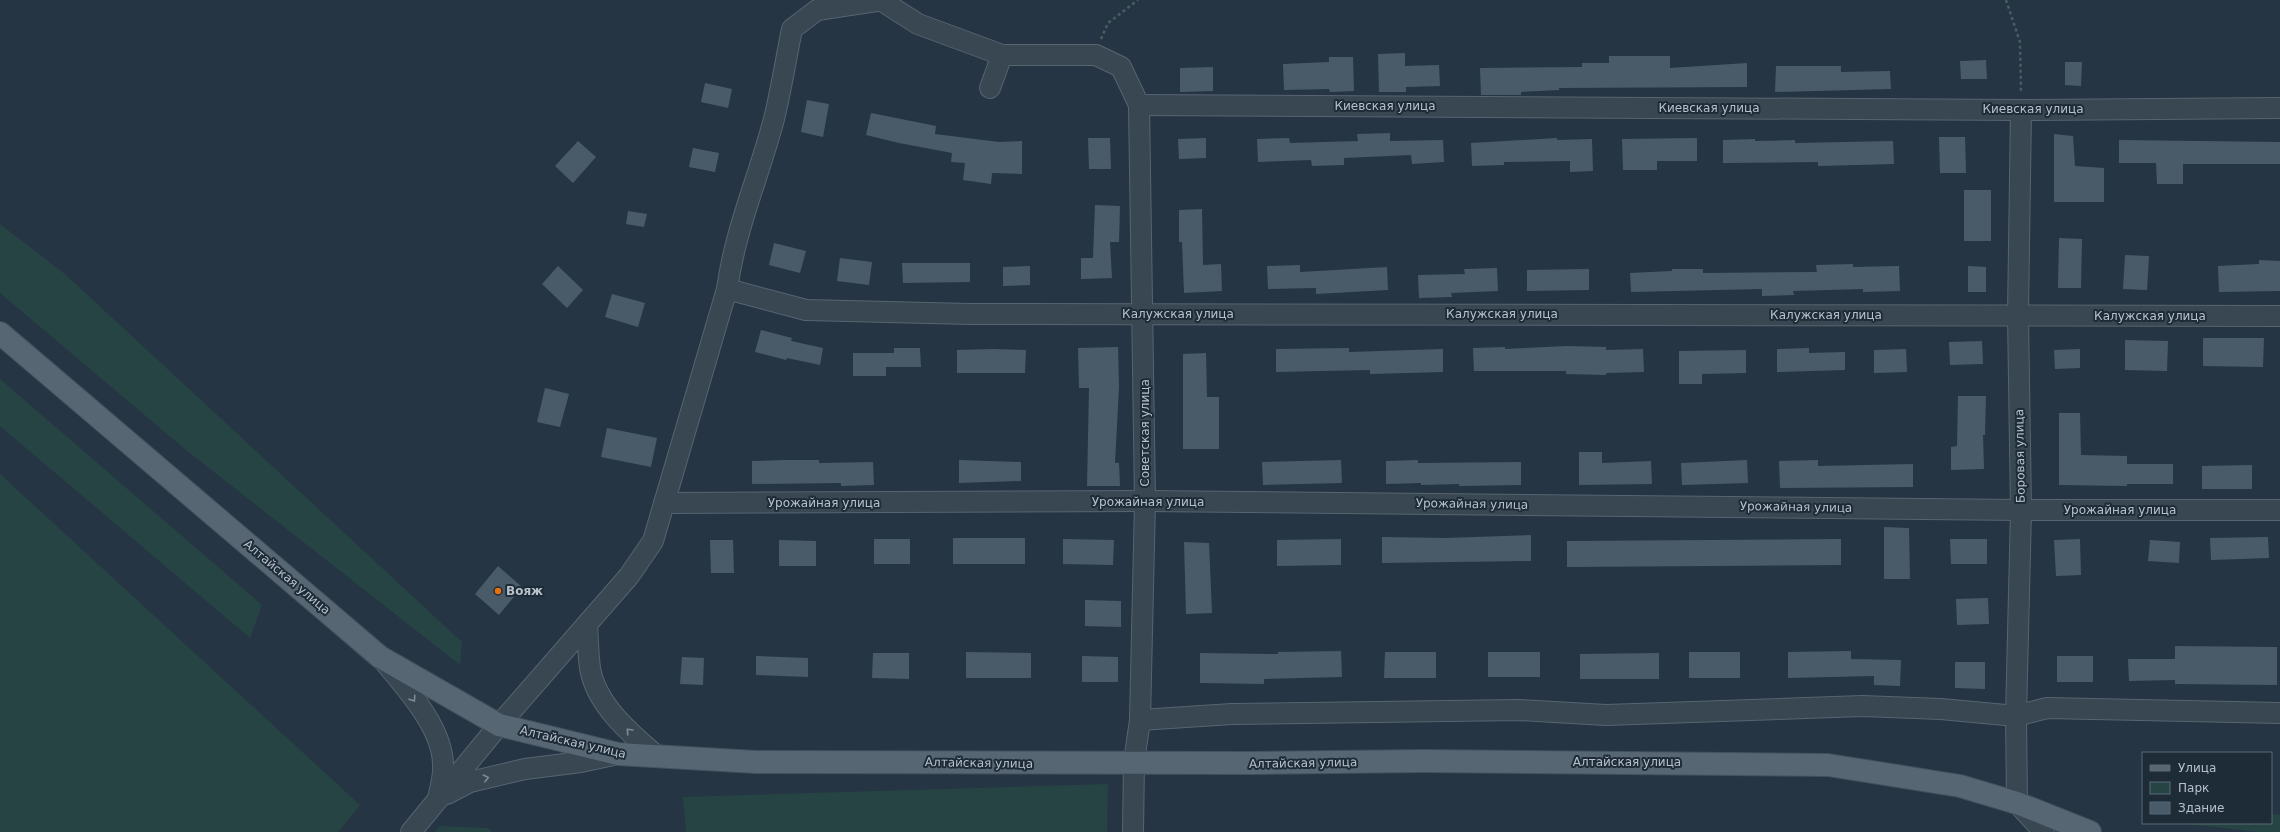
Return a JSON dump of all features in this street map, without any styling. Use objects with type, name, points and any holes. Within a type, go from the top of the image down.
[{"type":"main road","name":"Алтайская улица","points":[[0,333],[380,657],[500,725],[618,754],[756,762],[1423,761],[1828,765],[1960,786],[2017,803],[2090,832]]},
{"type":"street","points":[[411,832],[500,725],[629,576],[653,541],[726,289],[735,245],[774,119],[792,30],[817,10],[883,0],[918,24],[1002,55],[1096,55],[1121,67],[1139,105]]},
{"type":"street","points":[[990,88],[1002,55]]},
{"type":"street","name":"Киевская улица","points":[[1139,105],[2021,110],[2280,108]]},
{"type":"street","name":"Советская улица","points":[[1134,832],[1134,762],[1140,720],[1145,501],[1144,314],[1139,105]]},
{"type":"street","name":"Боровая улица","points":[[2017,803],[2016,716],[2021,510],[2018,315],[2021,110]]},
{"type":"street","name":"Калужская улица","points":[[726,289],[806,310],[970,314],[2280,316]]},
{"type":"street","name":"Урожайная улица","points":[[664,503],[1145,501],[2021,510],[2280,510]]},
{"type":"street","points":[[587,624],[590,669],[602,700],[630,733],[658,757]]},
{"type":"street","points":[[380,657],[405,687],[437,734],[444,765],[438,799]]},
{"type":"street","points":[[1140,720],[1232,714],[1519,710],[1606,715],[1862,706],[1940,709],[2016,716],[2047,708],[2280,713]]},
{"type":"street","points":[[438,799],[470,782],[525,769],[581,762],[618,754]]},
{"type":"street","points":[[2017,803],[2044,832]]},
{"type":"path","points":[[1096,55],[1108,22],[1138,0]]},
{"type":"path","points":[[2006,0],[2020,42],[2021,110]]},
{"type":"green space","points":[[0,224],[66,275],[462,642],[460,665],[186,450],[0,293]]},
{"type":"green space","points":[[0,379],[262,605],[250,638],[0,426]]},
{"type":"green space","points":[[0,474],[360,805],[338,832],[0,832]]},
{"type":"green space","points":[[1108,784],[1107,832],[686,832],[683,797]]},
{"type":"green space","points":[[2272,814],[2280,815],[2280,832],[2258,832],[2188,824],[2272,824]]},
{"type":"green space","points":[[440,826],[488,828],[492,832],[435,832]]},
{"type":"building","points":[[1405,53],[1405,66],[1439,65],[1440,86],[1406,87],[1406,92],[1379,92],[1378,54]]},
{"type":"building","points":[[1609,56],[1670,56],[1670,68],[1747,63],[1747,87],[1559,88],[1559,90],[1521,92],[1521,95],[1481,95],[1480,68],[1582,67],[1582,63],[1609,63]]},
{"type":"building","points":[[1329,57],[1353,57],[1354,91],[1330,92],[1329,89],[1284,90],[1283,64],[1329,62]]},
{"type":"building","points":[[1986,60],[1987,79],[1961,79],[1960,61]]},
{"type":"building","points":[[2065,62],[2082,62],[2081,86],[2065,85]]},
{"type":"building","points":[[1776,66],[1841,66],[1841,72],[1890,71],[1891,89],[1775,92]]},
{"type":"building","points":[[1213,67],[1213,91],[1180,92],[1180,68]]},
{"type":"building","points":[[705,83],[732,89],[728,108],[701,102]]},
{"type":"building","points":[[807,100],[829,104],[823,137],[801,132]]},
{"type":"building","points":[[871,113],[936,126],[935,134],[999,142],[1022,141],[1022,174],[992,173],[991,184],[963,180],[965,163],[951,162],[952,153],[866,135]]},
{"type":"building","points":[[1390,133],[1390,141],[1443,140],[1444,162],[1412,164],[1411,155],[1344,158],[1344,165],[1312,166],[1311,160],[1258,162],[1257,139],[1289,138],[1290,143],[1358,141],[1357,134]]},
{"type":"building","points":[[2054,134],[2073,136],[2075,166],[2104,168],[2104,202],[2054,202]]},
{"type":"building","points":[[1939,137],[1965,137],[1966,173],[1940,173]]},
{"type":"building","points":[[1088,138],[1110,138],[1111,169],[1089,169]]},
{"type":"building","points":[[1206,138],[1206,158],[1179,159],[1178,139]]},
{"type":"building","points":[[1557,138],[1557,140],[1592,139],[1593,171],[1570,172],[1570,161],[1504,162],[1504,165],[1472,166],[1471,143]]},
{"type":"building","points":[[1697,138],[1697,161],[1657,161],[1657,170],[1623,170],[1622,139]]},
{"type":"building","points":[[1755,139],[1755,141],[1795,140],[1795,143],[1893,141],[1894,164],[1818,166],[1818,162],[1723,163],[1723,140]]},
{"type":"building","points":[[2119,140],[2280,142],[2280,164],[2183,164],[2183,184],[2157,184],[2156,163],[2119,163]]},
{"type":"building","points":[[578,141],[596,157],[573,183],[555,166]]},
{"type":"building","points":[[693,148],[719,153],[715,172],[689,167]]},
{"type":"building","points":[[1964,190],[1991,190],[1991,241],[1964,241]]},
{"type":"building","points":[[1095,205],[1120,206],[1119,242],[1110,242],[1112,278],[1081,279],[1081,258],[1093,258]]},
{"type":"building","points":[[1202,209],[1203,265],[1221,264],[1222,291],[1184,293],[1182,242],[1179,242],[1179,210]]},
{"type":"building","points":[[628,211],[647,214],[644,227],[626,224]]},
{"type":"building","points":[[2059,238],[2082,239],[2081,288],[2058,288]]},
{"type":"building","points":[[774,243],[806,251],[800,273],[769,265]]},
{"type":"building","points":[[2125,255],[2149,256],[2147,290],[2123,289]]},
{"type":"building","points":[[840,258],[872,262],[869,285],[837,281]]},
{"type":"building","points":[[2259,260],[2280,261],[2280,291],[2219,292],[2218,266],[2259,264]]},
{"type":"building","points":[[902,263],[970,263],[970,282],[903,283]]},
{"type":"building","points":[[1853,264],[1853,267],[1899,266],[1900,291],[1863,292],[1863,289],[1793,291],[1794,295],[1762,296],[1762,289],[1631,292],[1630,273],[1672,271],[1672,269],[1703,269],[1703,273],[1817,272],[1816,265]]},
{"type":"building","points":[[1300,265],[1300,272],[1387,267],[1388,290],[1316,294],[1316,288],[1268,289],[1267,266]]},
{"type":"building","points":[[558,266],[583,290],[567,308],[542,284]]},
{"type":"building","points":[[1030,266],[1030,285],[1003,286],[1003,267]]},
{"type":"building","points":[[1968,266],[1986,267],[1986,292],[1968,292]]},
{"type":"building","points":[[1497,268],[1498,291],[1451,293],[1452,297],[1419,298],[1418,275],[1465,274],[1464,269]]},
{"type":"building","points":[[1589,269],[1589,290],[1527,291],[1527,270]]},
{"type":"building","points":[[612,294],[645,303],[638,327],[605,317]]},
{"type":"building","points":[[761,330],[792,338],[791,341],[823,348],[820,365],[787,358],[786,360],[755,352]]},
{"type":"building","points":[[2203,338],[2264,338],[2263,367],[2203,366]]},
{"type":"building","points":[[2125,340],[2168,341],[2167,371],[2125,370]]},
{"type":"building","points":[[1982,341],[1983,364],[1950,365],[1949,342]]},
{"type":"building","points":[[1567,346],[1606,347],[1606,350],[1643,349],[1644,372],[1606,373],[1606,375],[1566,374],[1566,371],[1474,371],[1473,348],[1505,347],[1505,349]]},
{"type":"building","points":[[1118,347],[1119,387],[1115,463],[1119,463],[1120,486],[1087,486],[1089,388],[1079,388],[1078,348]]},
{"type":"building","points":[[894,348],[920,348],[921,367],[886,367],[886,376],[853,376],[853,353],[894,353]]},
{"type":"building","points":[[1349,348],[1349,352],[1443,349],[1443,372],[1370,374],[1370,370],[1276,372],[1276,349]]},
{"type":"building","points":[[1809,348],[1809,353],[1845,352],[1845,370],[1777,372],[1777,349]]},
{"type":"building","points":[[1906,349],[1907,372],[1874,373],[1874,350]]},
{"type":"building","points":[[2080,349],[2080,368],[2055,369],[2054,350]]},
{"type":"building","points":[[957,350],[1026,350],[1025,373],[957,373]]},
{"type":"building","points":[[1746,350],[1746,373],[1702,374],[1702,384],[1679,384],[1679,351]]},
{"type":"building","points":[[1206,353],[1207,397],[1219,397],[1219,449],[1183,449],[1183,354]]},
{"type":"building","points":[[545,388],[569,394],[560,427],[537,422]]},
{"type":"building","points":[[1958,396],[1986,396],[1985,435],[1983,435],[1984,469],[1951,470],[1951,447],[1957,446]]},
{"type":"building","points":[[2059,413],[2080,413],[2081,455],[2127,456],[2127,464],[2173,464],[2173,484],[2127,484],[2127,486],[2059,485]]},
{"type":"building","points":[[607,428],[657,438],[651,467],[601,457]]},
{"type":"building","points":[[1579,452],[1602,452],[1602,463],[1651,461],[1652,484],[1579,485]]},
{"type":"building","points":[[819,460],[819,463],[873,462],[874,485],[841,486],[841,483],[752,484],[752,461]]},
{"type":"building","points":[[959,460],[1021,462],[1021,481],[959,483]]},
{"type":"building","points":[[1341,460],[1342,483],[1263,485],[1262,462]]},
{"type":"building","points":[[1418,460],[1418,463],[1521,462],[1521,485],[1459,486],[1459,484],[1386,484],[1386,461]]},
{"type":"building","points":[[1747,460],[1748,483],[1682,485],[1681,463]]},
{"type":"building","points":[[1818,460],[1818,466],[1913,464],[1913,487],[1780,488],[1779,461]]},
{"type":"building","points":[[2252,465],[2252,489],[2202,489],[2202,466]]},
{"type":"building","points":[[1884,527],[1909,528],[1910,579],[1884,579]]},
{"type":"building","points":[[1531,535],[1531,561],[1382,563],[1382,537],[1445,538]]},
{"type":"building","points":[[2268,537],[2269,558],[2211,560],[2210,538]]},
{"type":"building","points":[[953,538],[1025,538],[1025,564],[953,564]]},
{"type":"building","points":[[874,539],[910,539],[910,564],[874,564]]},
{"type":"building","points":[[1063,539],[1114,540],[1113,565],[1063,564]]},
{"type":"building","points":[[1341,539],[1341,565],[1277,566],[1277,540]]},
{"type":"building","points":[[1841,539],[1841,565],[1567,567],[1567,541]]},
{"type":"building","points":[[1950,539],[1987,539],[1987,564],[1951,564]]},
{"type":"building","points":[[2080,539],[2081,575],[2056,576],[2054,540]]},
{"type":"building","points":[[710,540],[733,540],[734,573],[711,573]]},
{"type":"building","points":[[779,540],[816,541],[816,566],[779,566]]},
{"type":"building","points":[[2150,540],[2180,542],[2179,563],[2148,561]]},
{"type":"building","points":[[1184,542],[1209,543],[1212,613],[1186,614]]},
{"type":"building","name":"Вояж","points":[[498,566],[522,587],[499,615],[475,594]]},
{"type":"building","points":[[1988,598],[1989,624],[1957,625],[1956,599]]},
{"type":"building","points":[[1085,600],[1121,601],[1121,627],[1085,626]]},
{"type":"building","points":[[2175,646],[2277,647],[2277,685],[2175,684],[2175,680],[2129,681],[2128,659],[2175,659]]},
{"type":"building","points":[[1341,651],[1342,677],[1264,679],[1264,684],[1200,683],[1200,653],[1278,654],[1278,652]]},
{"type":"building","points":[[1851,651],[1851,659],[1901,660],[1900,686],[1874,685],[1874,676],[1788,678],[1788,652]]},
{"type":"building","points":[[966,652],[1031,653],[1031,678],[966,678]]},
{"type":"building","points":[[1385,652],[1436,652],[1436,678],[1384,678]]},
{"type":"building","points":[[1488,652],[1540,652],[1540,677],[1488,677]]},
{"type":"building","points":[[1689,652],[1740,652],[1740,678],[1689,678]]},
{"type":"building","points":[[873,653],[909,653],[909,679],[872,678]]},
{"type":"building","points":[[1659,653],[1659,679],[1580,679],[1580,654]]},
{"type":"building","points":[[756,656],[808,658],[808,677],[756,675]]},
{"type":"building","points":[[1082,656],[1118,657],[1118,682],[1082,682]]},
{"type":"building","points":[[2057,656],[2093,656],[2093,682],[2057,682]]},
{"type":"building","points":[[682,657],[704,658],[703,685],[680,684]]},
{"type":"building","points":[[1955,662],[1985,662],[1985,689],[1955,688]]},
{"type":"place","name":"Вояж","points":[[498,591]]}]
